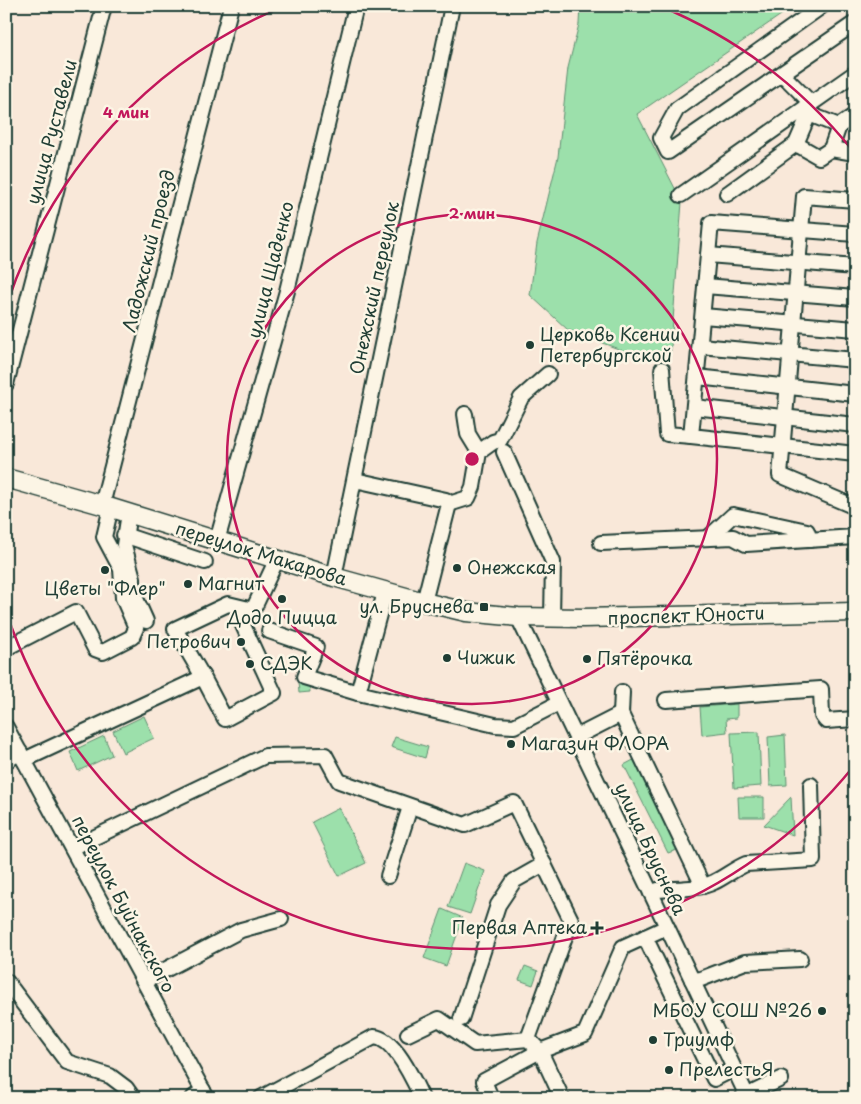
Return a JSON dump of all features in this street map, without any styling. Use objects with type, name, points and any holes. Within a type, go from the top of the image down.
[{"type":"main road","name":"переулок Макарова","points":[[6,478],[107,506],[385,592],[466,612],[518,617]]},
{"type":"main road","name":"проспект Юности","points":[[518,617],[552,618],[855,612]]},
{"type":"street","name":"улица Руставели","points":[[6,384],[104,6]]},
{"type":"street","name":"Ладожский проезд","points":[[6,648],[76,612],[95,649],[103,652],[132,637],[136,628],[123,598],[121,569],[104,537],[107,506],[231,6]]},
{"type":"street","name":"улица Щаденко","points":[[216,541],[287,290],[356,6]]},
{"type":"street","name":"Онежский переулок","points":[[334,577],[356,480],[452,6]]},
{"type":"street","points":[[822,6],[677,109],[661,138],[668,152],[855,23]]},
{"type":"street","points":[[681,194],[810,109],[855,73]]},
{"type":"street","points":[[782,74],[810,109],[839,126]]},
{"type":"street","points":[[727,194],[796,144],[810,109]]},
{"type":"street","points":[[796,144],[819,157],[831,149],[839,126],[855,115]]},
{"type":"street","points":[[831,149],[855,153]]},
{"type":"street","points":[[855,200],[804,196],[780,475],[855,507]]},
{"type":"street","points":[[691,436],[711,223],[855,234]]},
{"type":"street","points":[[708,254],[855,267]]},
{"type":"street","points":[[705,286],[855,298]]},
{"type":"street","points":[[703,316],[855,329]]},
{"type":"street","points":[[700,346],[855,360]]},
{"type":"street","points":[[662,369],[667,434],[855,454]]},
{"type":"street","points":[[479,452],[493,442],[500,440],[521,398],[548,374]]},
{"type":"street","points":[[697,377],[855,394]]},
{"type":"street","points":[[694,407],[855,425]]},
{"type":"street","points":[[449,504],[468,498],[473,488],[479,452],[468,434],[466,414]]},
{"type":"street","points":[[504,452],[553,562],[552,618]]},
{"type":"street","points":[[356,480],[446,500],[449,504]]},
{"type":"street","points":[[424,602],[449,504]]},
{"type":"street","points":[[129,513],[124,544],[133,578],[133,592],[146,621]]},
{"type":"street","points":[[708,538],[733,515],[807,531],[810,540]]},
{"type":"street","points":[[124,536],[205,562]]},
{"type":"street","points":[[601,543],[733,536],[746,544],[855,537]]},
{"type":"street","points":[[253,610],[228,604],[175,629],[225,718],[274,693],[241,621],[253,610],[277,560]]},
{"type":"street","points":[[358,693],[385,592]]},
{"type":"street","name":"улица Бруснева","points":[[518,617],[651,893],[734,1069],[745,1097]]},
{"type":"street","points":[[269,631],[316,647],[304,677],[402,704],[500,725],[514,726],[559,703]]},
{"type":"street","points":[[6,761],[22,756],[203,677]]},
{"type":"street","points":[[666,700],[821,690],[822,716],[826,721],[855,719]]},
{"type":"street","points":[[622,692],[621,714],[703,886]]},
{"type":"street","points":[[576,737],[621,714]]},
{"type":"street","name":"переулок Буйнакского","points":[[6,727],[144,981],[201,1095]]},
{"type":"street","points":[[72,848],[265,756],[325,754],[339,781],[465,825],[514,803],[571,920],[528,1039]]},
{"type":"street","points":[[651,893],[658,890],[703,886],[746,864],[813,860],[811,785]]},
{"type":"street","points":[[388,876],[410,807]]},
{"type":"street","points":[[461,1019],[498,905],[514,881],[544,864]]},
{"type":"street","points":[[144,981],[241,930],[281,919]]},
{"type":"street","points":[[491,1098],[484,1081],[540,1051],[585,1034],[623,947],[667,927]]},
{"type":"street","points":[[645,937],[714,1079],[734,1069]]},
{"type":"street","points":[[692,980],[701,979],[745,962],[800,959]]},
{"type":"street","points":[[6,982],[67,1062],[110,1076],[126,1088],[133,1098]]},
{"type":"street","points":[[408,1034],[439,1019],[475,1044],[528,1039]]},
{"type":"street","points":[[261,1098],[374,1037],[385,1041],[399,1057],[422,1098]]},
{"type":"street","points":[[528,1039],[540,1051],[562,1098]]},
{"type":"street","points":[[745,1097],[781,1079]]},
{"type":"green space","points":[[580,6],[794,6],[637,114],[682,202],[670,360],[637,356],[568,330],[530,295],[537,243],[558,157],[568,68],[579,24]]},
{"type":"green space","points":[[298,681],[309,681],[310,692],[299,693]]},
{"type":"green space","points":[[737,704],[737,718],[726,719],[727,732],[702,735],[700,707]]},
{"type":"green space","points":[[144,716],[154,738],[123,753],[113,731]]},
{"type":"green space","points":[[759,732],[761,786],[734,788],[731,733]]},
{"type":"green space","points":[[785,735],[787,785],[770,786],[768,737]]},
{"type":"green space","points":[[104,736],[112,755],[78,771],[70,752]]},
{"type":"green space","points":[[395,737],[428,747],[425,758],[391,747]]},
{"type":"green space","points":[[639,757],[682,848],[668,853],[624,765]]},
{"type":"green space","points":[[738,797],[764,797],[764,817],[739,817]]},
{"type":"green space","points":[[791,797],[793,835],[764,825]]},
{"type":"green space","points":[[339,808],[366,863],[339,876],[312,822]]},
{"type":"green space","points":[[464,863],[485,871],[470,914],[448,907]]},
{"type":"green space","points":[[442,909],[463,918],[446,966],[424,958]]},
{"type":"green space","points":[[525,966],[538,971],[533,985],[519,980]]},
{"type":"place","name":"Церковь Ксении Петербургской","points":[[530,345]]},
{"type":"place","name":"Онежская","points":[[457,568]]},
{"type":"place","name":"Цветы \"Флер\"","points":[[105,570]]},
{"type":"place","name":"Магнит","points":[[188,584]]},
{"type":"place","name":"Додо Пицца","points":[[282,599]]},
{"type":"place","name":"ул. Бруснева","points":[[484,607]]},
{"type":"place","name":"Петрович","points":[[241,642]]},
{"type":"place","name":"Чижик","points":[[447,658]]},
{"type":"place","name":"Пятёрочка","points":[[587,659]]},
{"type":"place","name":"СДЭК","points":[[250,664]]},
{"type":"place","name":"Магазин ФЛОРА","points":[[511,744]]},
{"type":"place","name":"Первая Аптека","points":[[597,928]]},
{"type":"place","name":"МБОУ СОШ №26","points":[[822,1011]]},
{"type":"place","name":"Триумф","points":[[653,1040]]},
{"type":"place","name":"ПрелестьЯ","points":[[669,1070]]}]
